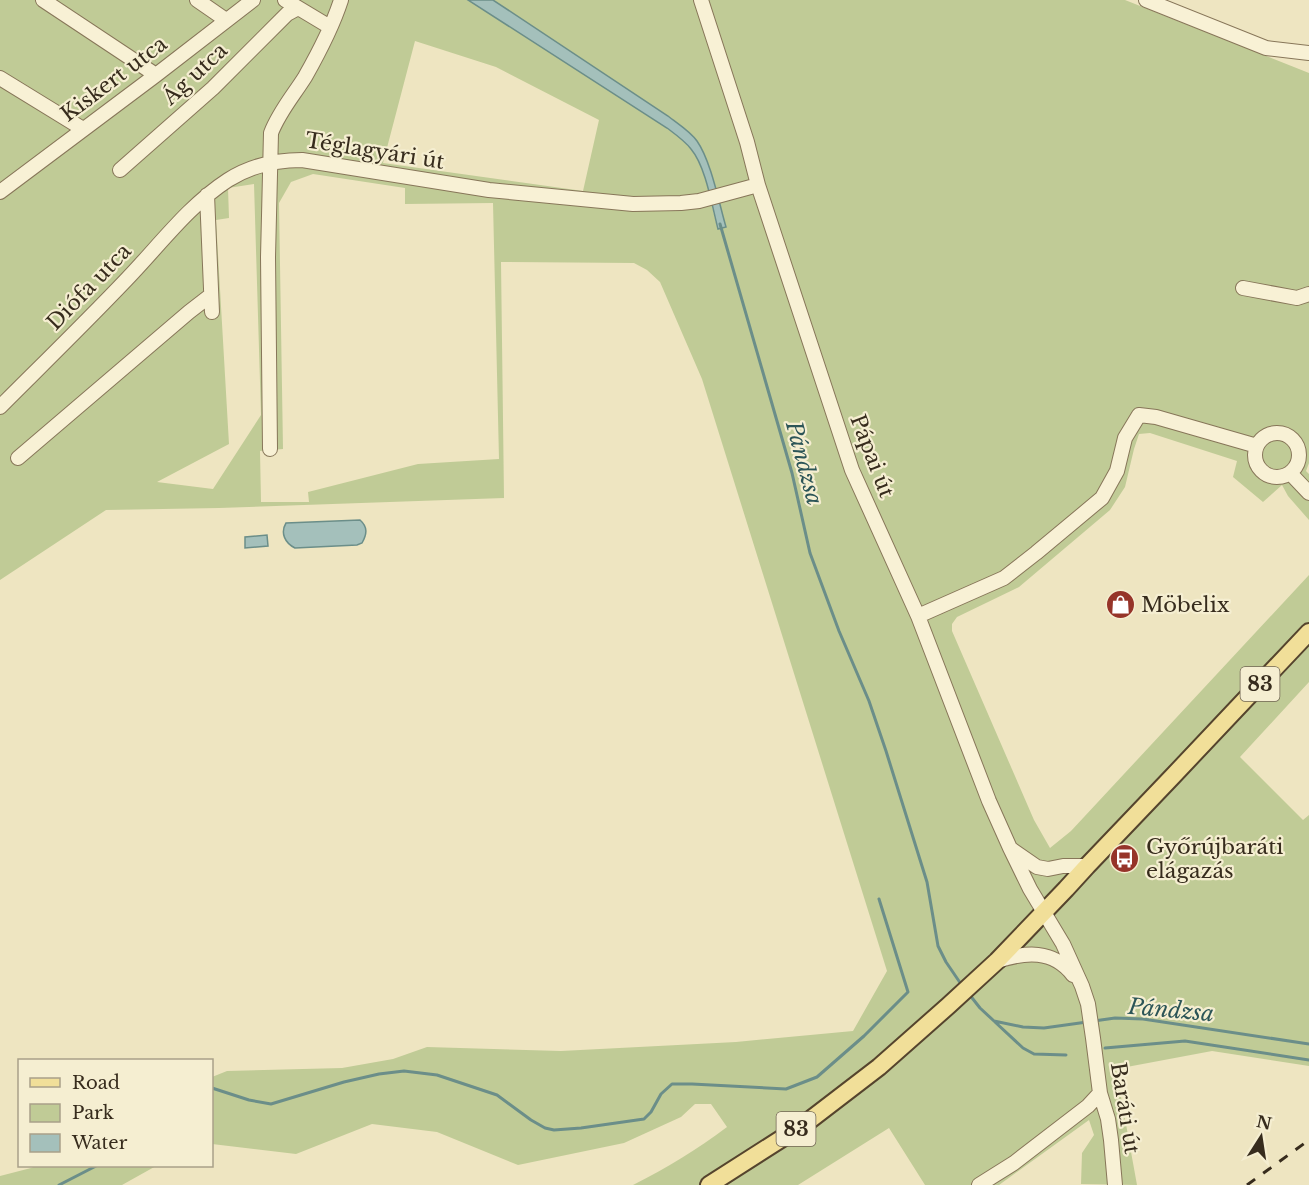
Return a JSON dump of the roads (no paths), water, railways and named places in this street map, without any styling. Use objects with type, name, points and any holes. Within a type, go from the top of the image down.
[{"type":"main road","name":"83","points":[[709,1185],[788,1135],[844,1094],[879,1067],[948,1006],[1045,911],[1309,632]]},
{"type":"street","points":[[43,0],[156,75]]},
{"type":"street","points":[[197,0],[226,20]]},
{"type":"street","name":"Kiskert utca","points":[[3,185],[156,75],[253,0]]},
{"type":"street","points":[[285,0],[330,27]]},
{"type":"street","points":[[270,449],[268,257],[271,133],[276,119],[305,76],[341,0]]},
{"type":"street","name":"Pápai út","points":[[701,0],[747,142],[758,185],[852,470],[918,616],[989,801],[1010,849],[1030,889],[1063,944],[1082,986]]},
{"type":"street","points":[[1146,0],[1266,48],[1309,53]]},
{"type":"street","name":"Ág utca","points":[[120,170],[213,88],[287,14],[298,8]]},
{"type":"street","points":[[0,78],[83,129]]},
{"type":"street","name":"Téglagyári út","points":[[207,195],[229,179],[247,170],[269,162],[286,160],[302,160],[489,190],[633,204],[699,201],[758,185]]},
{"type":"street","points":[[207,195],[212,312]]},
{"type":"street","name":"Diófa utca","points":[[0,407],[207,195]]},
{"type":"street","points":[[1243,288],[1297,298],[1309,294]]},
{"type":"street","points":[[18,458],[211,295]]},
{"type":"street","points":[[918,616],[1004,578],[1102,498],[1117,471],[1125,438],[1139,415],[1156,417],[1257,446]]},
{"type":"street","points":[[1286,434],[1293,440],[1303,441],[1297,466],[1290,473],[1281,477],[1266,474],[1257,463],[1255,458],[1257,446],[1267,435],[1286,434]]},
{"type":"street","points":[[1290,473],[1309,493]]},
{"type":"street","points":[[1010,849],[1037,867],[1048,869],[1063,866],[1087,866]]},
{"type":"street","points":[[993,964],[1021,955],[1046,956],[1069,968],[1082,986]]},
{"type":"street","name":"Baráti út","points":[[1082,986],[1088,1004],[1100,1094],[1108,1119],[1115,1185]]},
{"type":"street","points":[[979,1185],[1014,1163],[1088,1106],[1100,1094]]},
{"type":"water","points":[[468,0],[493,0],[687,131],[702,149],[726,227],[718,229],[701,166],[683,140]]},
{"type":"water","points":[[360,520],[366,534],[362,543],[357,545],[295,548],[286,541],[284,534],[286,523]]},
{"type":"water","points":[[267,535],[268,546],[245,548],[245,537]]},
{"type":"waterway","name":"Pándzsa","points":[[720,224],[792,473],[810,553],[839,631],[869,701],[886,751],[927,882],[938,946],[963,987]]},
{"type":"waterway","points":[[213,1088],[249,1100],[271,1104],[379,1074],[404,1071],[437,1075],[497,1095],[531,1120],[554,1130],[644,1119],[651,1112],[661,1094],[672,1084],[786,1089],[817,1077],[864,1036],[908,992],[879,899]]},
{"type":"waterway","name":"Pándzsa","points":[[969,994],[994,1021],[1023,1027],[1044,1028],[1087,1022]]},
{"type":"waterway","name":"Pándzsa","points":[[1094,1021],[1115,1018],[1143,1019],[1309,1044]]},
{"type":"waterway","name":"Pándzsa","points":[[995,1022],[1023,1048],[1034,1054],[1066,1055]]},
{"type":"waterway","name":"Pándzsa","points":[[1105,1048],[1185,1041],[1309,1060]]},
{"type":"waterway","points":[[59,1185],[94,1167]]},
{"type":"railway","points":[[1247,1185],[1309,1140]]},
{"type":"place","name":"Möbelix","points":[[1120,605]]},
{"type":"place","name":"Győrújbaráti elágazás","points":[[1125,859]]}]
